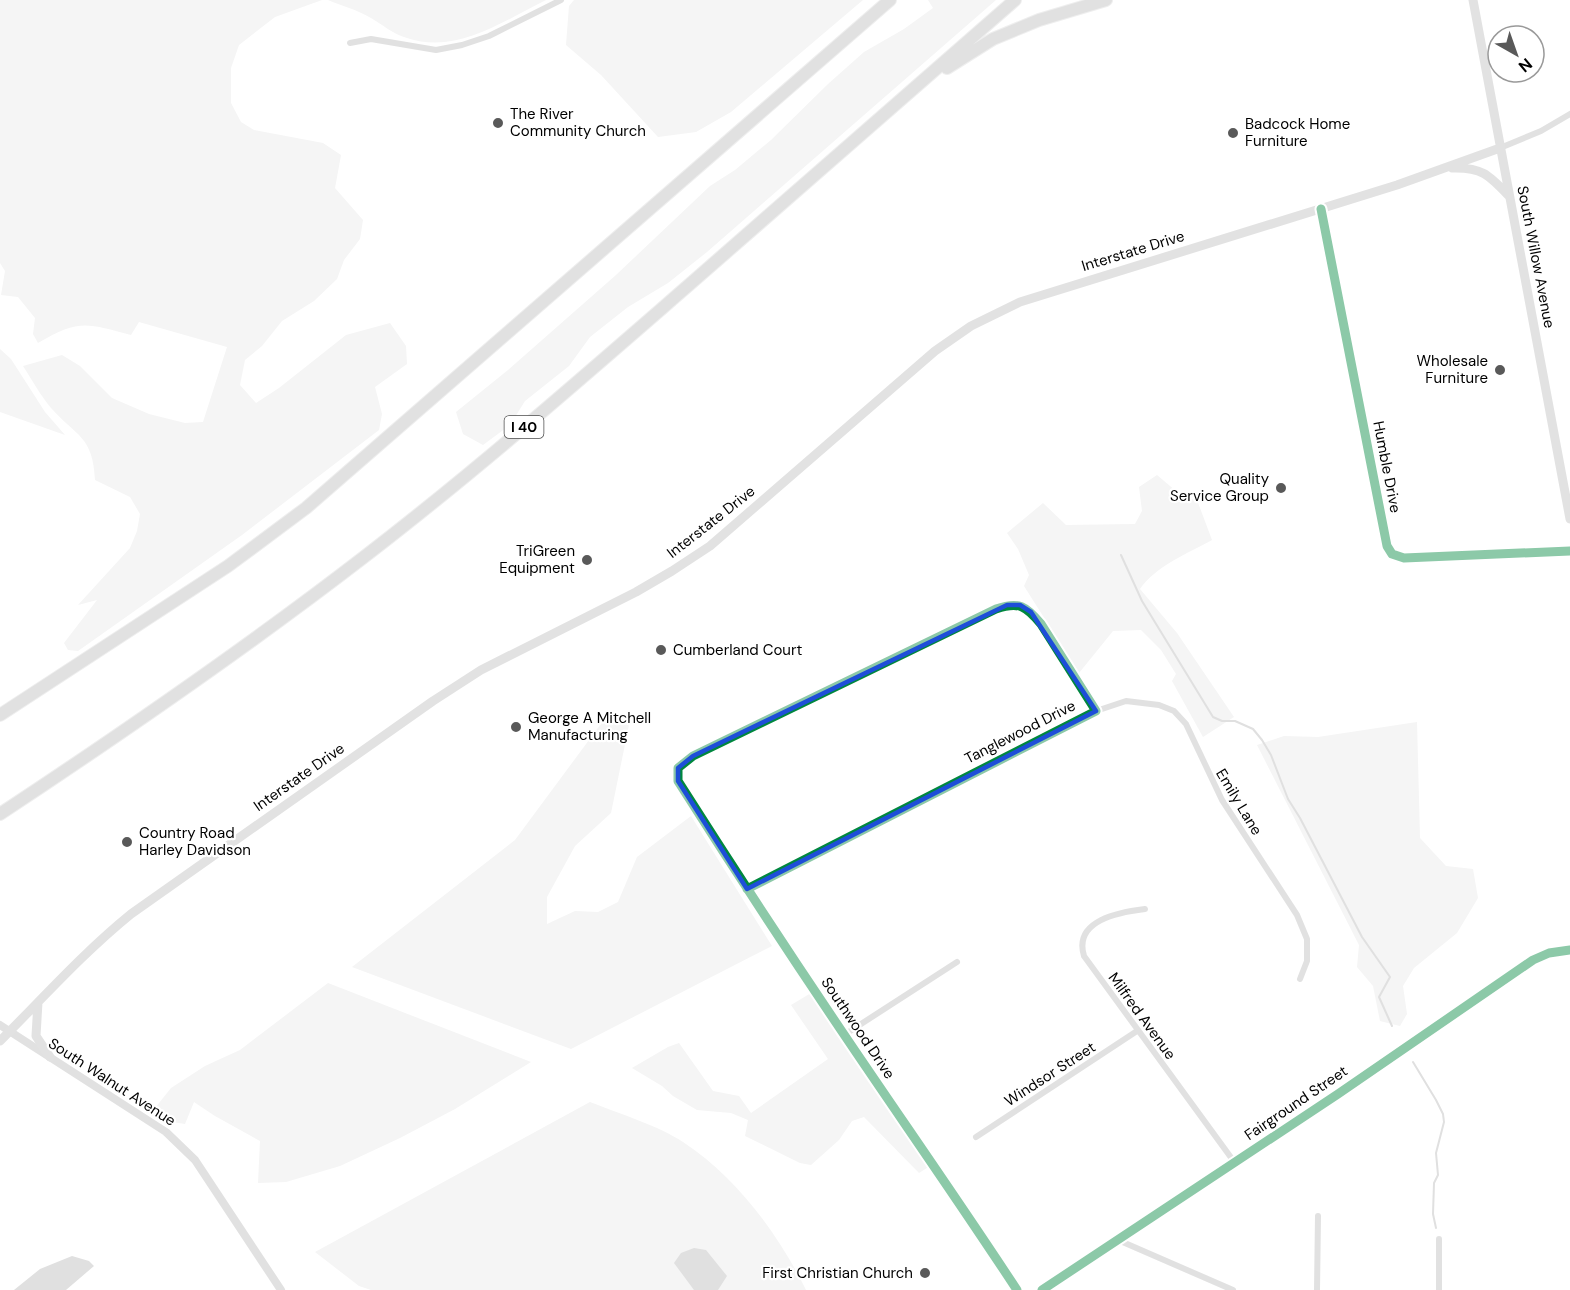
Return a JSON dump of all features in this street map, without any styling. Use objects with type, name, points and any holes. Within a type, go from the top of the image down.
[{"type":"highway","points":[[0,715],[228,566],[306,508],[890,0]]},
{"type":"highway","name":"I 40","points":[[0,814],[110,742],[212,670],[365,556],[468,474],[591,371],[1016,0]]},
{"type":"highway","points":[[915,88],[993,39],[1039,20],[1107,0]]},
{"type":"main road","name":"South Willow Avenue","points":[[1473,0],[1570,519]]},
{"type":"main road","name":"Interstate Drive","points":[[0,1041],[98,941],[131,914],[433,701],[487,667],[636,592],[710,546],[935,351],[971,326],[1020,302],[1397,185],[1500,148]]},
{"type":"main road","points":[[1443,168],[1468,167],[1483,172],[1510,197]]},
{"type":"main road","points":[[38,1002],[36,1035],[39,1044],[50,1057]]},
{"type":"street","points":[[350,43],[371,39],[436,50],[462,45],[489,36],[561,0]]},
{"type":"street","points":[[1500,148],[1541,131],[1570,114]]},
{"type":"street","name":"Humble Drive","points":[[1321,209],[1387,546],[1392,554],[1404,558],[1570,551]]},
{"type":"street","name":"Tanglewood Drive","points":[[678,781],[678,768],[693,756],[1007,605],[1020,605],[1031,612],[1096,711],[747,889]]},
{"type":"street","name":"Emily Lane","points":[[1096,711],[1126,701],[1159,705],[1174,711],[1186,724],[1222,800],[1297,915],[1307,939],[1307,961],[1300,979]]},
{"type":"street","name":"Southwood Drive","points":[[678,781],[844,1035],[956,1196],[1017,1290]]},
{"type":"street","name":"Milfred Avenue","points":[[1146,909],[1123,912],[1099,921],[1084,935],[1081,945],[1084,956],[1235,1163]]},
{"type":"street","name":"Fairground Street","points":[[1042,1290],[1235,1163],[1533,960],[1549,953],[1570,950]]},
{"type":"street","points":[[844,1035],[957,962]]},
{"type":"street","name":"South Walnut Avenue","points":[[0,1025],[166,1132],[195,1160],[281,1290]]},
{"type":"street","name":"Windsor Street","points":[[976,1137],[1137,1031]]},
{"type":"street","points":[[1317,1290],[1318,1216]]},
{"type":"street","points":[[1439,1239],[1439,1290]]},
{"type":"street","points":[[1119,1240],[1233,1290]]},
{"type":"highlighted area","points":[[1007,605],[1020,605],[1031,612],[1096,711],[747,889],[678,781],[678,768],[693,756]]},
{"type":"shaded area","points":[[0,0],[322,0],[275,17],[239,45],[231,68],[231,103],[241,122],[254,130],[323,143],[341,155],[335,188],[363,220],[360,239],[344,260],[337,279],[314,301],[282,321],[262,346],[245,360],[240,385],[256,403],[279,388],[346,335],[390,323],[406,346],[407,364],[375,387],[382,414],[379,430],[242,535],[78,651],[68,650],[64,643],[97,600],[78,605],[130,548],[137,531],[140,514],[130,497],[95,480],[91,454],[82,438],[51,408],[23,366],[62,355],[80,366],[112,398],[149,414],[185,423],[203,422],[227,347],[139,322],[131,335],[104,328],[83,326],[63,330],[38,343],[33,334],[35,318],[18,297],[1,295],[5,271],[0,263]]},
{"type":"shaded area","points":[[328,0],[546,0],[496,26],[462,39],[426,42],[402,36],[366,15]]},
{"type":"shaded area","points":[[574,0],[863,0],[731,112],[696,132],[658,137],[601,75],[566,45],[569,6]]},
{"type":"shaded area","points":[[928,0],[996,0],[707,252],[668,283],[628,307],[590,337],[569,366],[525,401],[510,425],[483,445],[463,434],[456,412],[508,370],[616,275],[710,186],[735,170],[771,140],[864,52],[904,29],[933,8]]},
{"type":"shaded area","points":[[0,349],[11,359],[45,412],[65,435],[0,412]]},
{"type":"shaded area","points":[[1157,475],[1183,497],[1197,500],[1212,540],[1163,567],[1140,589],[1177,633],[1234,717],[1203,737],[1172,681],[1176,674],[1161,650],[1141,630],[1113,631],[1079,673],[1024,586],[1029,575],[1018,549],[1007,533],[1043,503],[1066,525],[1135,524],[1142,511],[1139,487]]},
{"type":"shaded area","points":[[609,713],[630,720],[611,813],[575,846],[547,897],[547,924],[575,911],[598,912],[618,902],[637,857],[691,816],[772,946],[571,1049],[352,967],[515,840]]},
{"type":"shaded area","points":[[1417,722],[1420,838],[1446,866],[1473,869],[1478,898],[1457,933],[1414,968],[1403,986],[1407,1014],[1400,1026],[1380,1021],[1373,986],[1357,967],[1359,945],[1257,745],[1284,736],[1318,737]]},
{"type":"shaded area","points":[[328,983],[531,1062],[455,1109],[400,1138],[340,1166],[286,1182],[258,1183],[260,1141],[194,1102],[185,1124],[166,1121],[155,1108],[171,1088],[205,1066],[240,1050]]},
{"type":"shaded area","points":[[811,993],[930,1166],[919,1173],[864,1117],[852,1121],[839,1140],[811,1165],[800,1163],[745,1136],[748,1120],[731,1113],[697,1110],[632,1068],[679,1043],[713,1091],[739,1096],[751,1113],[828,1059],[791,1005]]},
{"type":"shaded area","points":[[590,1102],[673,1136],[721,1172],[769,1227],[806,1290],[371,1290],[359,1286],[315,1252]]},
{"type":"shaded area","points":[[694,1248],[706,1250],[727,1276],[718,1290],[694,1290],[674,1263],[681,1253]]},
{"type":"shaded area","points":[[72,1256],[89,1261],[94,1266],[66,1290],[14,1290],[40,1269]]},
{"type":"waterway","points":[[1121,555],[1142,601],[1213,717],[1222,721],[1235,721],[1253,729],[1271,755],[1288,799],[1362,937],[1390,977],[1379,997],[1392,1026]]},
{"type":"waterway","points":[[1413,1062],[1443,1114],[1444,1122],[1436,1153],[1438,1175],[1434,1183],[1433,1214],[1436,1228]]},
{"type":"cycle path","points":[[1321,209],[1387,546],[1392,554],[1404,558],[1570,551]]},
{"type":"cycle path","points":[[747,889],[1096,711],[1036,618],[1026,609],[1016,605],[996,609],[693,756],[678,768],[678,781],[739,876],[760,908],[780,939],[822,1002],[1017,1290]]},
{"type":"cycle path","points":[[1042,1290],[1338,1094],[1533,960],[1549,953],[1570,950]]},
{"type":"place","name":"The River Community Church","points":[[498,123]]},
{"type":"place","name":"Badcock Home Furniture","points":[[1233,133]]},
{"type":"place","name":"Wholesale Furniture","points":[[1500,370]]},
{"type":"place","name":"Quality Service Group","points":[[1281,488]]},
{"type":"place","name":"TriGreen Equipment","points":[[587,560]]},
{"type":"place","name":"Cumberland Court","points":[[661,650]]},
{"type":"place","name":"George A Mitchell Manufacturing","points":[[516,727]]},
{"type":"place","name":"Country Road Harley Davidson","points":[[127,842]]},
{"type":"place","name":"First Christian Church","points":[[925,1273]]}]
